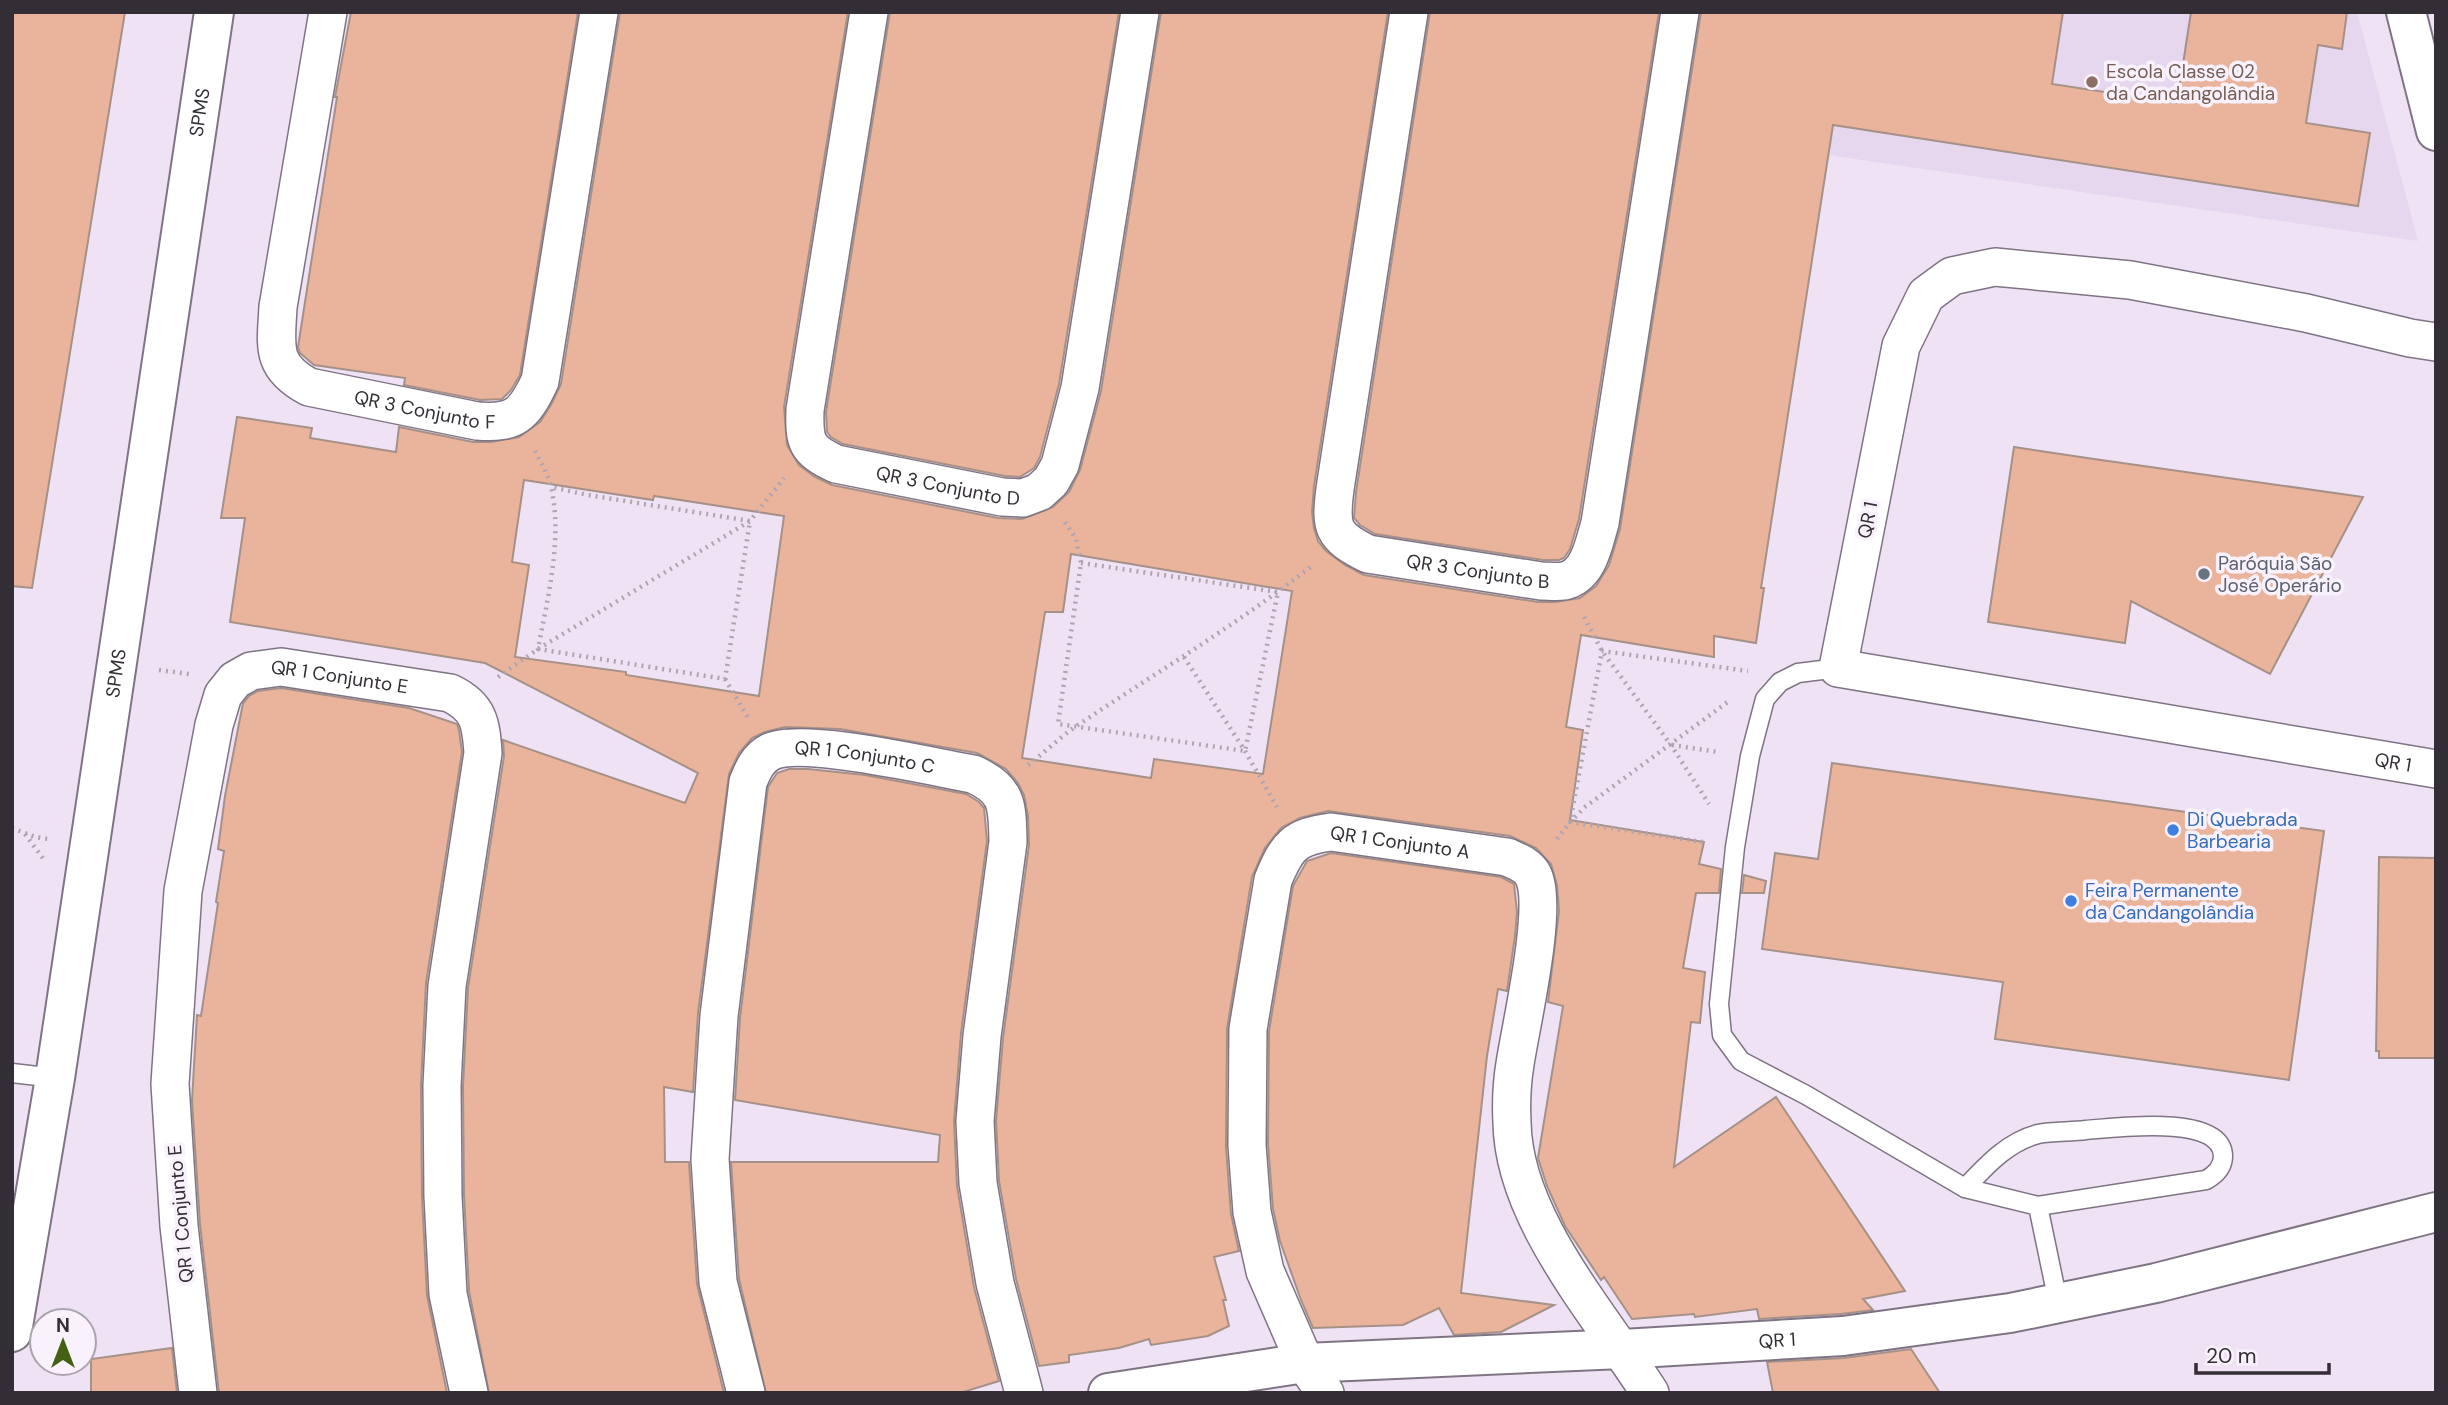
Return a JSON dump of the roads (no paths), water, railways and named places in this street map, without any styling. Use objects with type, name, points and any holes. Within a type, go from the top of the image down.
[{"type":"street","name":"SPMS","points":[[12,1332],[55,1078],[214,12]]},
{"type":"street","name":"QR 3 Conjunto F","points":[[328,12],[278,307],[276,341],[281,366],[293,378],[309,387],[477,421],[499,423],[517,416],[528,407],[540,381],[599,12]]},
{"type":"street","name":"QR 3 Conjunto D","points":[[869,12],[805,410],[804,432],[808,447],[818,456],[836,464],[1002,498],[1023,498],[1039,492],[1051,481],[1060,465],[1080,388],[1140,12]]},
{"type":"street","name":"QR 3 Conjunto B","points":[[1409,12],[1333,511],[1335,527],[1343,542],[1368,554],[1541,581],[1565,581],[1580,573],[1590,557],[1601,523],[1680,12]]},
{"type":"street","points":[[2406,12],[2436,131]]},
{"type":"street","name":"QR 1","points":[[2436,342],[2306,313],[2130,280],[1995,267],[1952,276],[1926,296],[1901,346],[1838,668],[2436,769]]},
{"type":"street","name":"QR 1 Conjunto E","points":[[198,1393],[179,1226],[170,1084],[183,891],[214,725],[223,695],[235,680],[251,671],[281,667],[450,693],[465,700],[481,727],[482,753],[447,986],[442,1086],[443,1196],[448,1294],[469,1393]]},
{"type":"street","name":"QR 1 Conjunto C","points":[[746,1393],[718,1282],[710,1159],[719,1016],[748,782],[755,765],[768,753],[783,748],[815,747],[973,774],[992,783],[1007,809],[1008,842],[982,1036],[975,1121],[978,1183],[995,1283],[1024,1393]]},
{"type":"street","name":"QR 1 Conjunto A","points":[[1315,1378],[1265,1271],[1252,1212],[1247,1145],[1248,1030],[1273,880],[1281,860],[1297,841],[1311,835],[1331,832],[1507,857],[1522,864],[1533,875],[1539,916],[1515,1067],[1512,1112],[1519,1174],[1545,1231],[1575,1285],[1622,1349]]},
{"type":"street","name":"QR 1","points":[[1108,1393],[1315,1378],[1622,1349],[1843,1336],[2010,1313],[2156,1283],[2436,1212]]},
{"type":"street","points":[[1622,1349],[1650,1393]]},
{"type":"lane","points":[[1838,668],[1798,673],[1780,682],[1765,699],[1728,846],[1719,1004],[1721,1035],[1741,1060],[1965,1188],[2038,1206],[2206,1180],[2215,1175],[2224,1160],[2223,1151],[2211,1135],[2193,1129],[2150,1125],[2037,1135],[2001,1152],[1965,1188]]},
{"type":"lane","points":[[12,1073],[55,1078]]},
{"type":"lane","points":[[2038,1206],[2058,1303]]},
{"type":"place","name":"Escola Classe 02 da Candangolândia","points":[[2092,82]]},
{"type":"place","name":"Paróquia São José Operário","points":[[2204,574]]},
{"type":"place","name":"Di Quebrada Barbearia","points":[[2173,830]]},
{"type":"place","name":"Feira Permanente da Candangolândia","points":[[2071,901]]}]
